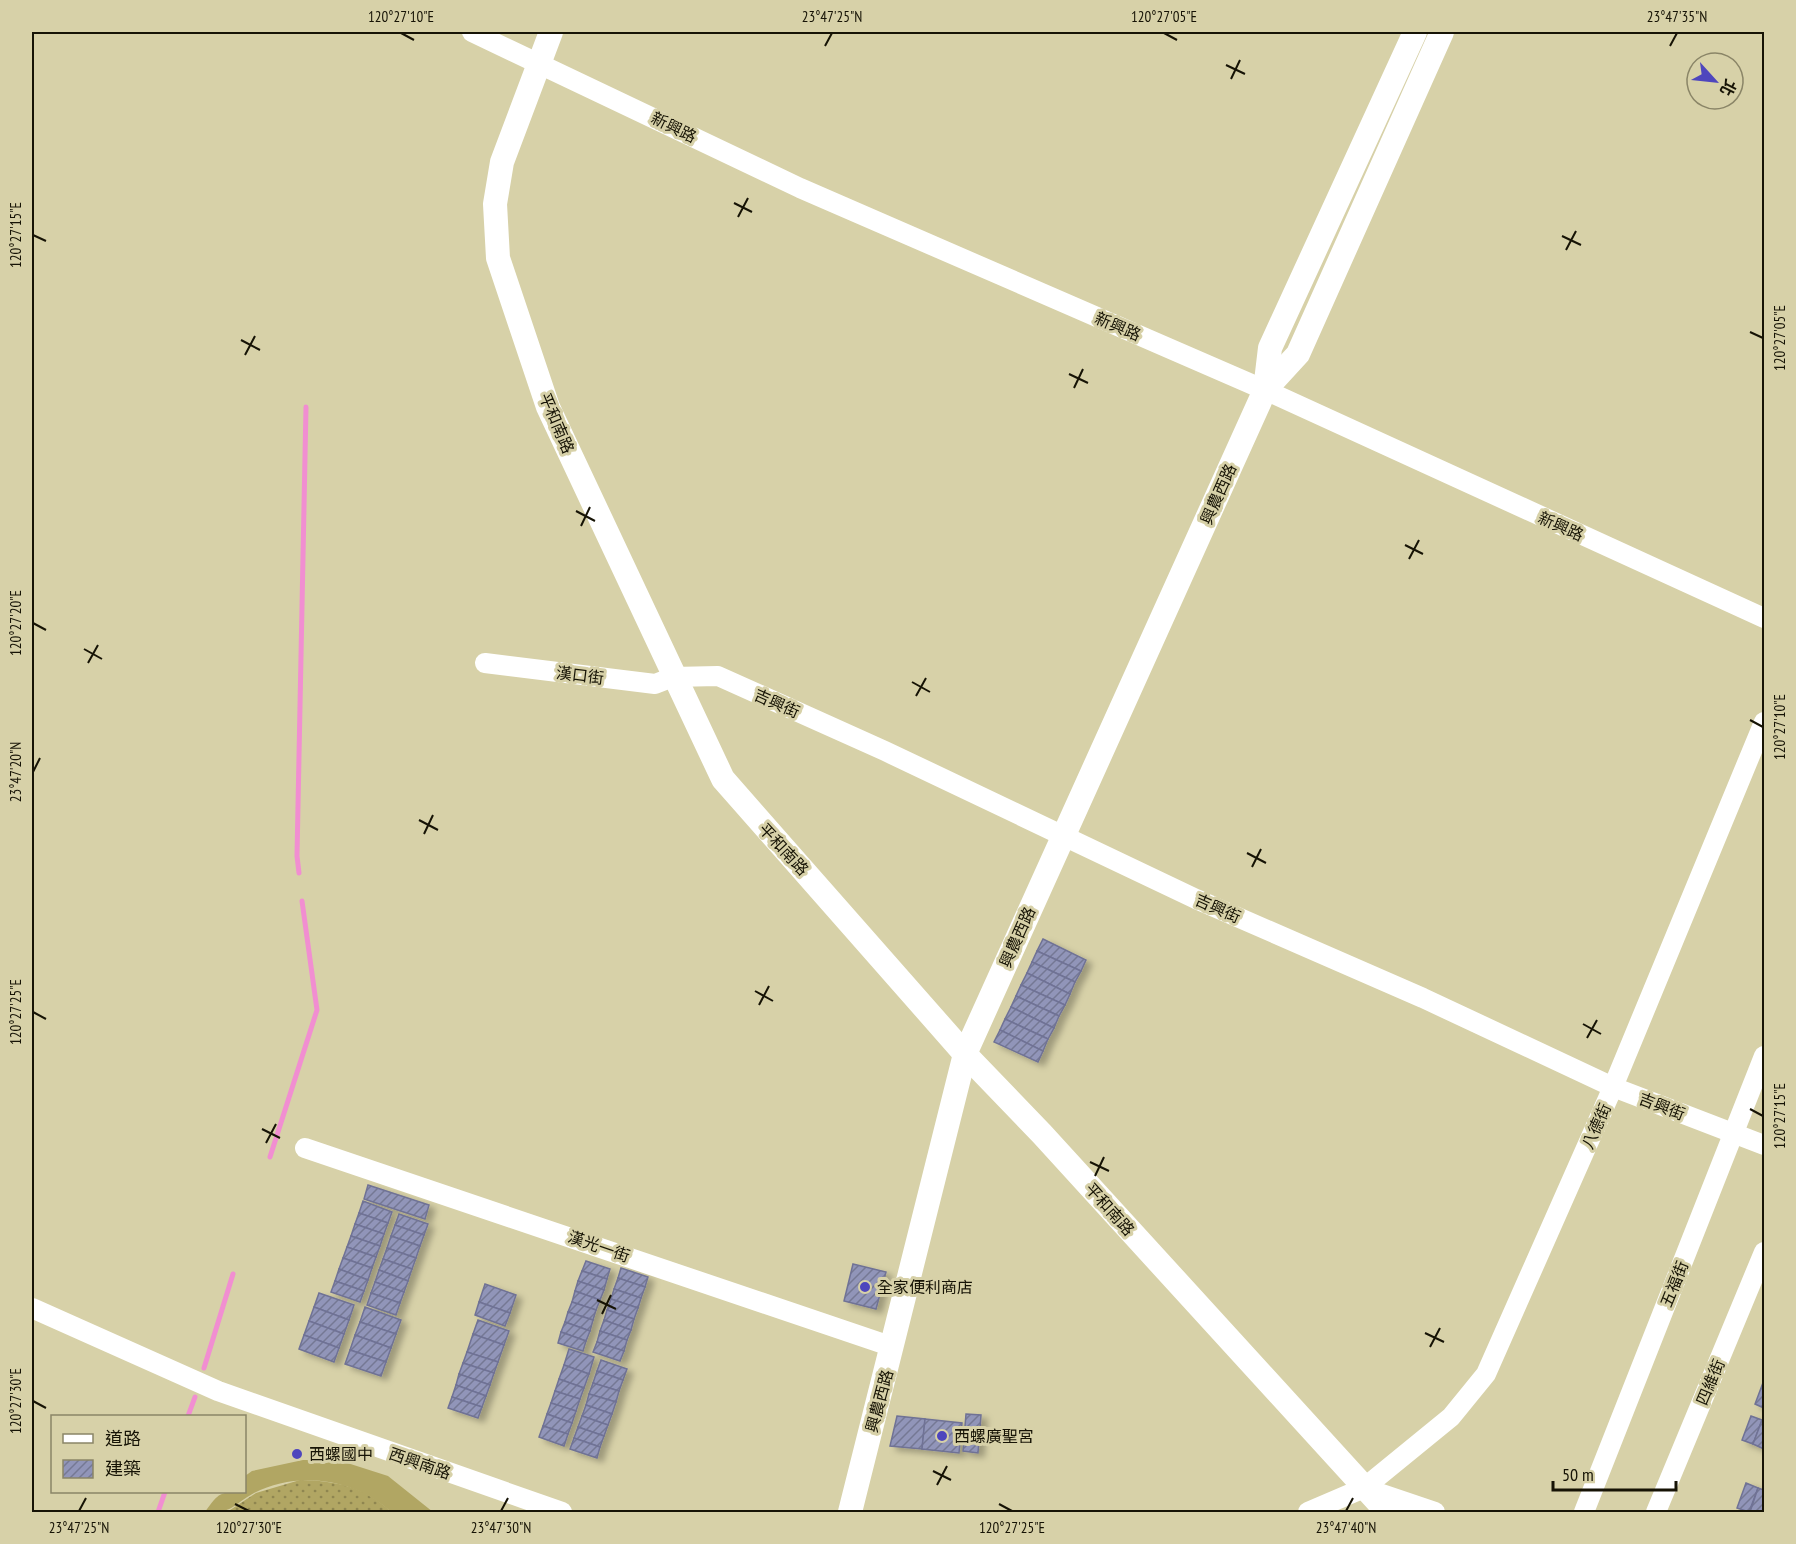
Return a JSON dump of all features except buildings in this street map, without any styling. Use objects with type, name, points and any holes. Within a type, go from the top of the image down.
[{"type":"main road","name":"平和南路","points":[[551,32],[502,162],[495,204],[498,258],[548,407],[673,677],[723,779],[965,1054],[1042,1134],[1387,1512]]},
{"type":"main road","name":"興農西路","points":[[850,1512],[965,1054],[1265,390],[1270,348],[1415,32]]},
{"type":"main road","name":"興農西路","points":[[1265,390],[1298,354],[1442,32]]},
{"type":"street","name":"新興路","points":[[472,32],[539,61],[800,188],[1265,390],[1764,618]]},
{"type":"street","name":"漢口街","points":[[485,663],[655,684],[673,677]]},
{"type":"street","name":"吉興街","points":[[673,677],[718,676],[1196,899],[1424,998],[1613,1087],[1764,1145]]},
{"type":"street","name":"八德街","points":[[1364,1488],[1451,1418],[1486,1374],[1613,1087],[1764,722]]},
{"type":"street","name":"五福街","points":[[1584,1512],[1764,1056]]},
{"type":"street","name":"漢光一街","points":[[305,1148],[893,1347]]},
{"type":"street","name":"四維街","points":[[1656,1512],[1764,1252]]},
{"type":"street","name":"西興南路","points":[[32,1308],[178,1373],[364,1444],[561,1512]]},
{"type":"street","points":[[1308,1512],[1364,1488],[1435,1512]]},
{"type":"shaded area","points":[[303,1460],[338,1460],[388,1476],[433,1512],[391,1512],[377,1501],[344,1485],[307,1480],[271,1486],[254,1493],[227,1510],[205,1512],[221,1494],[246,1493],[246,1475],[252,1471]]},
{"type":"shaded area","points":[[300,1480],[349,1487],[370,1496],[391,1512],[227,1512],[256,1493]]},
{"type":"waterway","points":[[299,873],[297,856],[306,407]]},
{"type":"waterway","points":[[270,1157],[317,1010],[302,901]]},
{"type":"waterway","points":[[204,1368],[233,1274]]},
{"type":"waterway","points":[[188,1415],[195,1397]]},
{"type":"waterway","points":[[158,1512],[165,1493]]},
{"type":"place","name":"全家便利商店","points":[[865,1287]]},
{"type":"place","name":"西螺廣聖宮","points":[[942,1436]]},
{"type":"place","name":"西螺國中","points":[[297,1454]]}]
